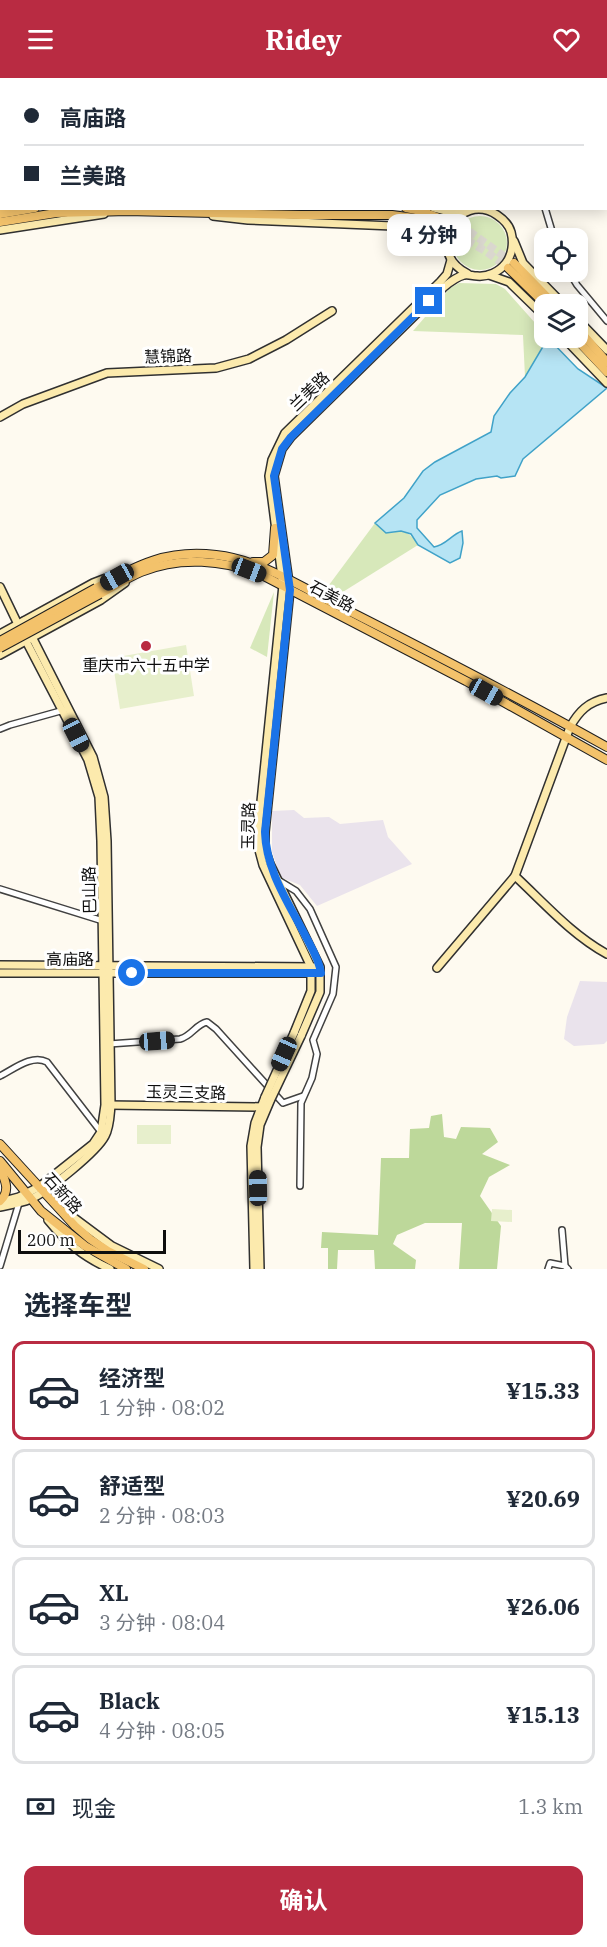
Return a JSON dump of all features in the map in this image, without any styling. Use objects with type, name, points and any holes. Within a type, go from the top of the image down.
[{"type":"main road","points":[[0,214],[23,210]]},
{"type":"main road","points":[[0,222],[56,213],[127,211],[393,215],[446,224],[417,210]]},
{"type":"main road","points":[[535,294],[511,266],[543,294]]},
{"type":"main road","points":[[588,340],[607,362]]},
{"type":"main road","points":[[584,348],[607,372]]},
{"type":"main road","points":[[249,562],[264,562],[273,555],[275,528]]},
{"type":"main road","name":"石美路","points":[[0,641],[161,557],[217,555],[249,562],[607,760]]},
{"type":"main road","name":"石美路","points":[[139,569],[185,562],[217,563],[249,570],[286,583],[470,672],[607,747]]},
{"type":"main road","name":"石美路","points":[[0,648],[98,591]]},
{"type":"main road","name":"石新路","points":[[0,1144],[60,1212],[90,1239],[144,1269]]},
{"type":"main road","name":"石新路","points":[[0,1161],[41,1211],[85,1246],[126,1269]]},
{"type":"main road","points":[[0,1168],[7,1185],[5,1195],[0,1202]]},
{"type":"street","points":[[442,210],[454,213],[478,210]]},
{"type":"street","points":[[486,210],[504,220]]},
{"type":"street","points":[[502,210],[517,253],[523,263],[553,294]]},
{"type":"street","points":[[546,210],[551,228]]},
{"type":"street","points":[[0,230],[127,211]]},
{"type":"street","points":[[181,212],[248,220],[377,224],[406,228],[438,238],[460,271],[475,276],[489,275],[506,264],[513,244],[511,234]]},
{"type":"street","name":"兰美路","points":[[286,583],[275,528],[269,476],[272,460],[285,433],[447,274],[449,257],[446,245],[447,235],[451,225],[466,212]]},
{"type":"street","name":"兰美路","points":[[286,583],[274,476],[282,449],[291,437],[444,286],[453,279],[468,274]]},
{"type":"street","points":[[489,275],[509,282],[534,306]]},
{"type":"street","points":[[575,282],[607,321]]},
{"type":"street","name":"慧锦路","points":[[0,417],[23,404],[107,373],[216,368],[249,359],[286,340],[332,311]]},
{"type":"street","points":[[588,331],[607,351]]},
{"type":"street","points":[[574,348],[607,383]]},
{"type":"street","points":[[0,634],[93,583],[139,569]]},
{"type":"street","points":[[0,655],[101,600],[139,569]]},
{"type":"street","name":"玉灵路","points":[[286,583],[259,850],[263,865],[312,970]]},
{"type":"street","name":"巴山路","points":[[0,587],[21,622],[65,709],[88,760],[99,797],[106,969]]},
{"type":"street","points":[[437,968],[515,876],[570,727],[585,706],[593,701],[607,698]]},
{"type":"street","points":[[0,729],[65,709]]},
{"type":"street","name":"巴山路","points":[[41,1189],[97,1148],[105,1136],[109,1122],[104,797],[93,757],[65,709]]},
{"type":"street","name":"玉灵路","points":[[262,832],[270,864],[320,970]]},
{"type":"street","points":[[515,876],[587,942],[607,954]]},
{"type":"street","points":[[277,879],[302,896],[336,968],[333,994],[314,1040],[316,1061],[310,1084],[303,1096],[300,1113],[300,1186]]},
{"type":"street","points":[[0,889],[103,921]]},
{"type":"street","points":[[302,946],[303,954],[300,962],[291,970],[307,982],[310,991]]},
{"type":"street","name":"高庙路","points":[[0,965],[106,969],[320,970]]},
{"type":"street","name":"高庙路","points":[[0,973],[106,969]]},
{"type":"street","points":[[254,1269],[251,1146],[255,1123],[297,1034],[310,991],[312,970]]},
{"type":"street","points":[[297,1034],[317,1002],[320,992],[320,970]]},
{"type":"street","points":[[107,1044],[180,1039],[189,1036],[207,1022],[283,1103],[303,1096]]},
{"type":"street","points":[[0,1076],[34,1059],[47,1062],[101,1132],[93,1144],[41,1189],[19,1203],[0,1208]]},
{"type":"street","name":"巴山路","points":[[101,1132],[108,1105]]},
{"type":"street","name":"玉灵三支路","points":[[108,1105],[264,1107]]},
{"type":"street","points":[[260,1269],[257,1147],[264,1107]]},
{"type":"street","points":[[0,1202],[29,1197]]},
{"type":"street","points":[[51,1201],[111,1246],[159,1269]]},
{"type":"street","points":[[0,1266],[19,1203]]},
{"type":"street","points":[[41,1211],[64,1239],[80,1253],[110,1269]]},
{"type":"street","points":[[548,1269],[550,1263],[566,1267],[562,1230]]},
{"type":"shaded area","points":[[294,810],[304,818],[329,817],[340,824],[383,820],[388,837],[412,864],[317,906],[300,885],[280,877],[272,851],[272,811]]},
{"type":"shaded area","points":[[580,981],[607,982],[607,1041],[604,1044],[574,1046],[564,1039],[567,1017]]},
{"type":"green space","points":[[480,216],[490,218],[499,224],[505,233],[507,243],[505,253],[499,262],[490,268],[480,270],[470,268],[461,262],[455,253],[453,243],[455,233],[461,224],[470,218]]},
{"type":"green space","points":[[459,283],[496,284],[505,289],[534,322],[534,348],[542,348],[525,377],[523,335],[413,331],[450,288]]},
{"type":"green space","points":[[375,523],[386,533],[405,532],[418,545],[338,595],[329,585]]},
{"type":"green space","points":[[274,592],[267,657],[250,648]]},
{"type":"green space","points":[[186,645],[194,696],[120,709],[112,658]]},
{"type":"green space","points":[[442,1114],[444,1137],[456,1139],[461,1127],[490,1128],[498,1142],[482,1154],[510,1165],[489,1177],[480,1196],[501,1226],[497,1269],[459,1269],[462,1223],[425,1223],[397,1235],[393,1244],[416,1260],[415,1269],[375,1269],[374,1250],[338,1250],[337,1269],[328,1269],[328,1248],[321,1248],[322,1232],[378,1235],[381,1158],[409,1158],[410,1129],[429,1128],[431,1116]]},
{"type":"green space","points":[[137,1125],[171,1125],[171,1144],[137,1144]]},
{"type":"green space","points":[[492,1209],[512,1210],[512,1222],[491,1221]]},
{"type":"water","points":[[542,348],[558,348],[578,369],[607,388],[523,459],[515,476],[476,479],[440,495],[417,520],[417,528],[434,547],[462,531],[463,543],[460,558],[450,563],[418,545],[411,534],[401,531],[386,533],[375,523],[404,498],[423,471],[435,462],[491,432],[494,416],[525,377]]},
{"type":"tunnel","points":[[447,221],[470,232],[512,262]]},
{"type":"tunnel","points":[[446,228],[487,252],[508,268]]},
{"type":"place","name":"重庆市六十五中学","points":[[146,646]]},
{"type":"route","points":[[132,973],[321,973],[317,958],[277,879],[266,849],[265,832],[290,590],[274,476],[282,449],[291,437],[429,301]]}]
